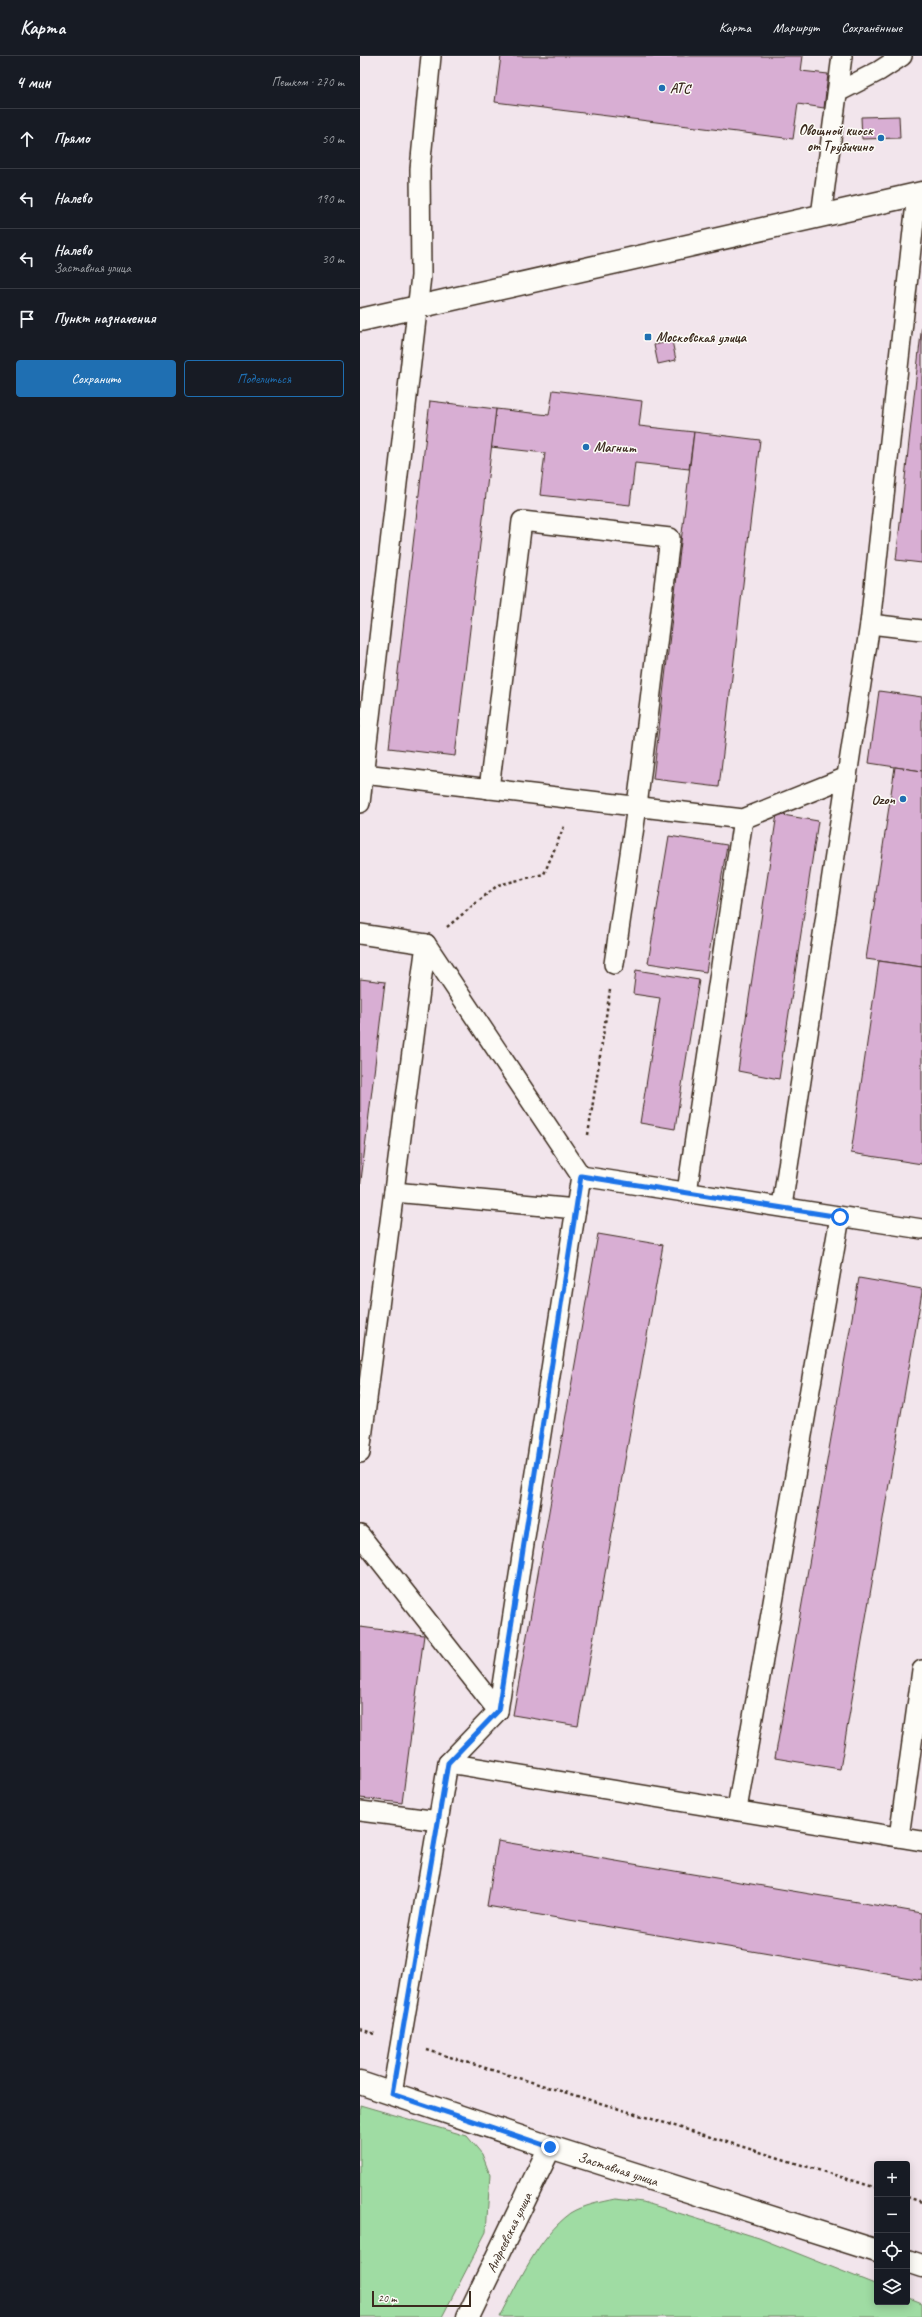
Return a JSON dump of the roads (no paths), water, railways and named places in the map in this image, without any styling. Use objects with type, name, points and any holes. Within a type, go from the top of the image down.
[{"type":"street","points":[[360,320],[920,194]]},
{"type":"street","name":"Заставная улица","points":[[360,2083],[550,2147],[874,2250]]},
{"type":"street","name":"Андреевская улица","points":[[468,2317],[550,2147]]},
{"type":"street","points":[[910,2262],[922,2266]]},
{"type":"lane","points":[[360,803],[422,261],[420,169],[431,56]]},
{"type":"lane","points":[[821,216],[842,56]]},
{"type":"lane","points":[[838,92],[879,71],[902,56]]},
{"type":"lane","points":[[782,1206],[870,624],[920,194]]},
{"type":"lane","points":[[489,788],[522,521],[670,538],[637,806],[614,964]]},
{"type":"lane","points":[[870,624],[922,630]]},
{"type":"lane","points":[[364,774],[743,819],[847,777]]},
{"type":"lane","points":[[687,1192],[743,819]]},
{"type":"lane","points":[[360,934],[426,944],[581,1176],[498,1711],[448,1763],[392,2094]]},
{"type":"lane","points":[[360,1453],[426,944]]},
{"type":"lane","points":[[581,1176],[782,1206],[840,1217],[922,1229]]},
{"type":"lane","points":[[394,1192],[576,1210]]},
{"type":"lane","points":[[737,1809],[840,1217]]},
{"type":"lane","points":[[360,1535],[498,1711]]},
{"type":"lane","points":[[899,1837],[922,1670]]},
{"type":"lane","points":[[448,1763],[737,1809],[922,1841]]},
{"type":"lane","points":[[360,1811],[438,1821]]},
{"type":"place","name":"АТС","points":[[662,88]]},
{"type":"place","name":"Овощной киоск от Трубичино","points":[[881,138]]},
{"type":"place","name":"Московская улица","points":[[648,337]]},
{"type":"place","name":"Магнит","points":[[586,447]]},
{"type":"place","name":"Ozon","points":[[903,799]]}]
